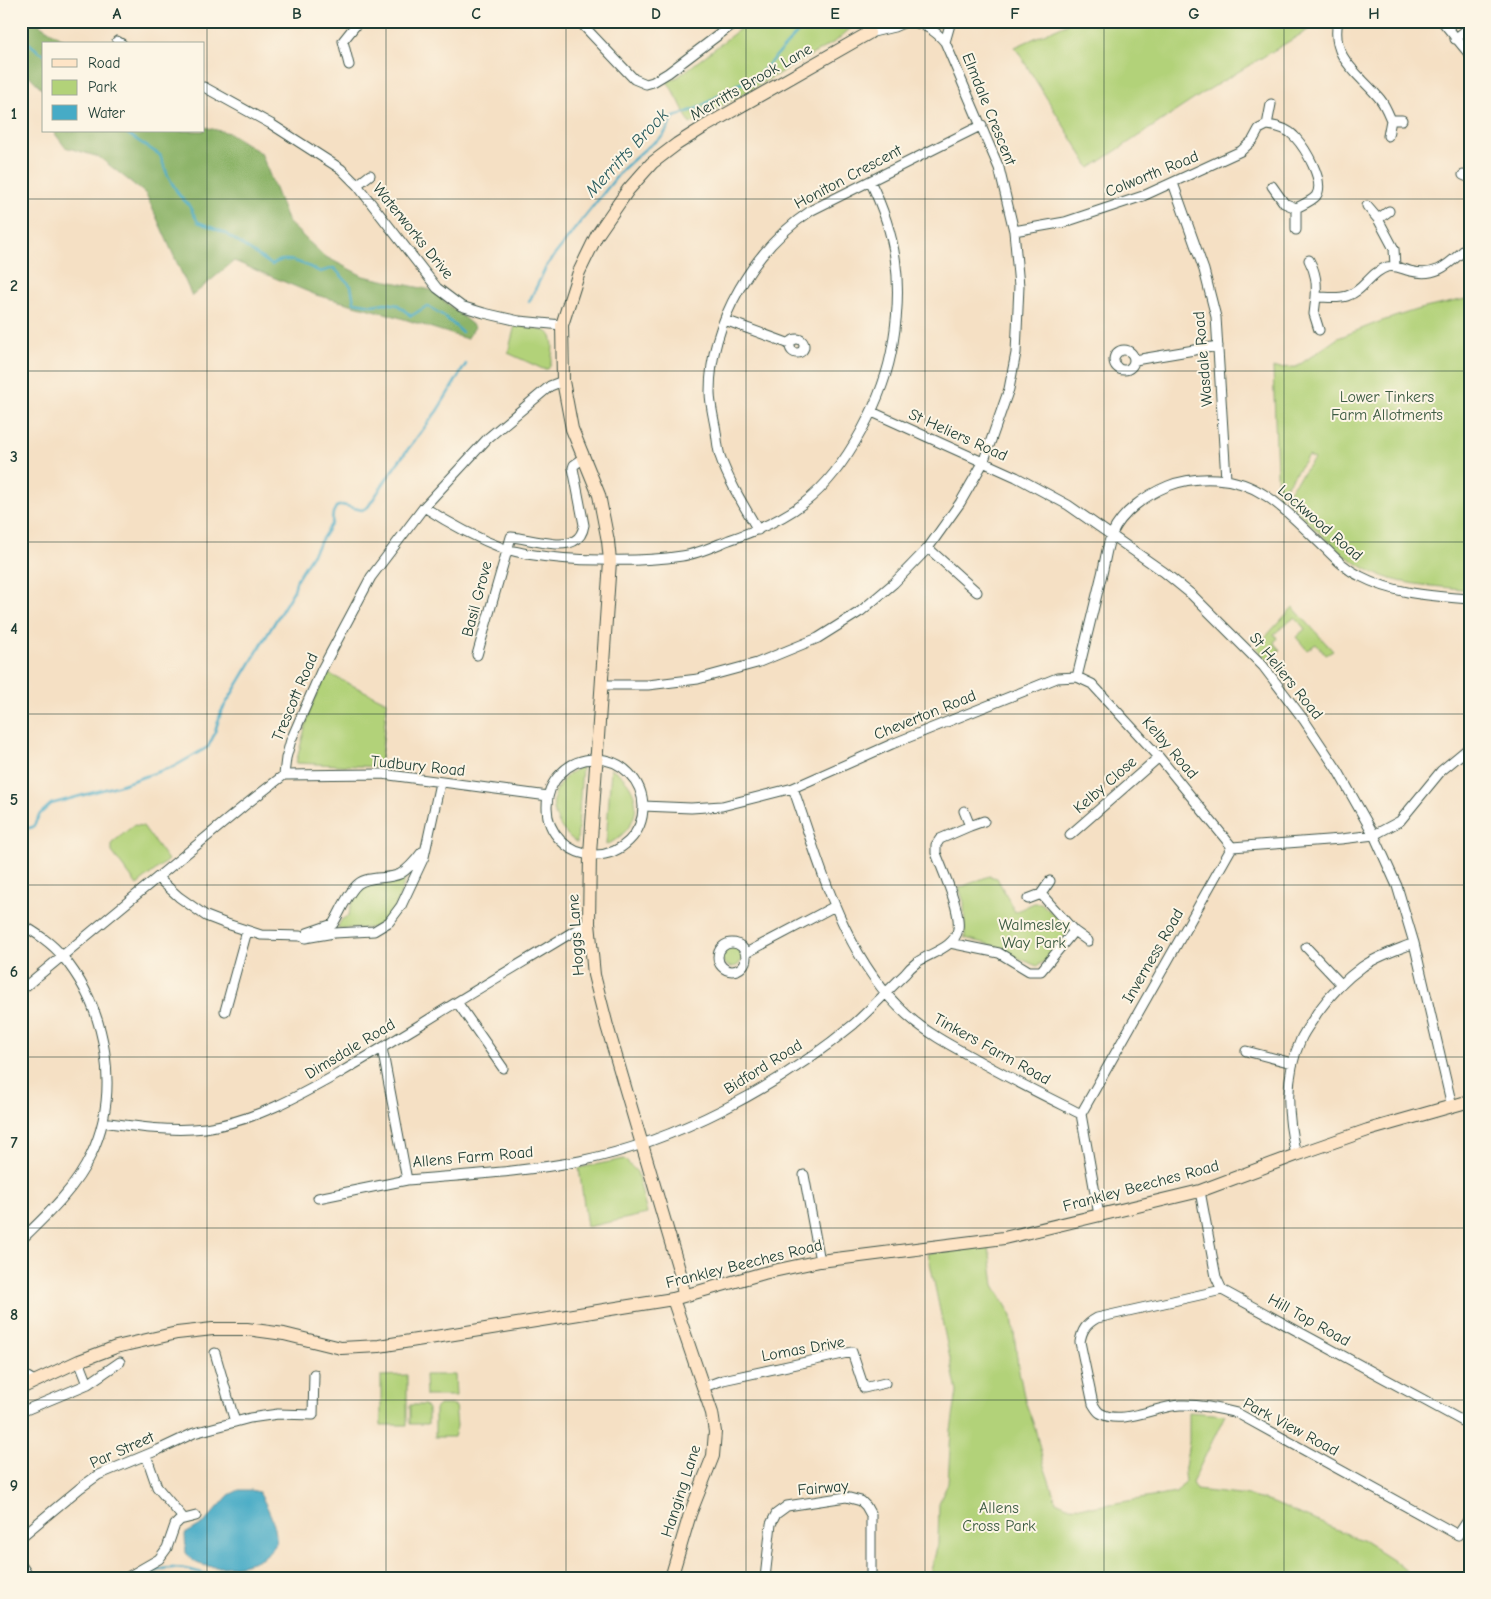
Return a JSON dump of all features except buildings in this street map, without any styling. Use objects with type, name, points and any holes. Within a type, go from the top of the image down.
[{"type":"street","points":[[349,65],[343,41],[358,21]]},
{"type":"street","points":[[579,21],[634,79],[646,84],[668,73],[736,21]]},
{"type":"street","name":"Merritts Brook Lane","points":[[610,561],[599,495],[572,429],[563,382],[562,325],[579,272],[597,236],[628,190],[652,164],[677,144],[867,27],[894,27],[909,21]]},
{"type":"street","name":"Elmdale Crescent","points":[[601,685],[648,685],[698,679],[757,664],[818,638],[862,611],[894,583],[928,548],[960,503],[983,463],[1009,389],[1016,353],[1018,286],[1014,231],[999,168],[945,42],[936,31],[909,21]]},
{"type":"street","name":"Elmdale Crescent","points":[[945,42],[951,21]]},
{"type":"street","points":[[1338,21],[1337,37],[1342,57],[1381,100],[1391,120],[1388,136]]},
{"type":"street","points":[[1442,21],[1470,55]]},
{"type":"street","points":[[1456,39],[1470,27]]},
{"type":"street","name":"Waterworks Drive","points":[[205,88],[271,124],[341,169],[356,185],[438,288],[462,306],[519,321],[562,325]]},
{"type":"street","points":[[1271,104],[1267,125],[1277,126],[1294,136],[1305,152],[1320,187],[1315,197],[1296,208]]},
{"type":"street","points":[[1391,120],[1402,120]]},
{"type":"street","name":"Honiton Crescent","points":[[758,530],[735,490],[719,454],[710,393],[718,338],[744,280],[766,251],[796,220],[870,180],[982,125]]},
{"type":"street","name":"Colworth Road","points":[[1014,231],[1065,222],[1143,196],[1241,152],[1253,140],[1259,130],[1267,125]]},
{"type":"street","name":"Waterworks Drive","points":[[356,185],[370,175]]},
{"type":"street","points":[[424,507],[459,530],[506,550],[558,560],[610,561],[684,556],[758,530],[782,518],[805,502],[834,472],[872,412],[884,384],[891,357],[899,300],[896,256],[881,202],[870,180]]},
{"type":"street","name":"Wasdale Road","points":[[1173,183],[1204,270],[1216,316],[1226,479]]},
{"type":"street","points":[[1272,186],[1284,203],[1296,208]]},
{"type":"street","points":[[1367,206],[1378,219],[1394,249],[1395,266]]},
{"type":"street","points":[[1296,208],[1296,230]]},
{"type":"street","points":[[1378,219],[1388,211]]},
{"type":"street","points":[[1316,297],[1345,297],[1354,294],[1377,272],[1395,266],[1422,274],[1442,270],[1470,245]]},
{"type":"street","points":[[1309,260],[1317,282],[1314,314],[1319,330]]},
{"type":"street","points":[[725,320],[790,344]]},
{"type":"street","points":[[1135,360],[1218,346]]},
{"type":"street","name":"Trescott Road","points":[[284,775],[291,740],[322,669],[371,577],[424,507],[488,438],[550,386],[563,382]]},
{"type":"street","name":"St Heliers Road","points":[[872,412],[1016,477],[1068,505],[1112,534],[1191,594],[1263,666],[1304,720],[1333,764],[1374,835],[1397,886],[1414,943],[1452,1106]]},
{"type":"street","points":[[506,550],[511,538],[562,543],[574,541],[582,532],[584,525],[573,468],[574,464],[584,458]]},
{"type":"street","name":"Lockwood Road","points":[[1112,534],[1131,508],[1155,491],[1177,482],[1200,478],[1226,479],[1249,485],[1276,502],[1343,565],[1376,584],[1424,595],[1470,599]]},
{"type":"street","points":[[1077,677],[1112,534]]},
{"type":"street","points":[[928,548],[977,592]]},
{"type":"street","name":"Basil Grove","points":[[477,655],[506,550]]},
{"type":"street","name":"Hoggs Lane","points":[[610,561],[590,854],[589,923],[594,975],[641,1144],[680,1273],[679,1297]]},
{"type":"street","name":"Kelby Road","points":[[1077,677],[1092,684],[1159,757],[1232,847]]},
{"type":"street","name":"Cheverton Road","points":[[643,806],[691,808],[722,806],[793,788],[892,744],[1057,678],[1077,677]]},
{"type":"street","points":[[1232,847],[1374,835],[1400,821],[1441,771],[1470,747]]},
{"type":"street","name":"Kelby Close","points":[[1070,835],[1159,757]]},
{"type":"street","points":[[590,759],[611,762],[622,767],[630,774],[640,793],[643,806],[641,818],[637,829],[627,842],[612,852],[598,855],[579,852],[568,847],[555,834],[548,817],[548,796],[553,783],[562,772],[575,763],[590,759]]},
{"type":"street","name":"Tudbury Road","points":[[284,775],[382,774],[548,796]]},
{"type":"street","points":[[21,990],[284,775]]},
{"type":"street","points":[[158,878],[179,897],[206,916],[261,935],[300,936],[305,938],[334,933],[374,931],[389,922],[400,906],[424,857],[440,783]]},
{"type":"street","name":"Tinkers Farm Road","points":[[793,788],[835,906],[860,955],[885,993],[906,1015],[932,1035],[999,1073],[1081,1114]]},
{"type":"street","points":[[964,811],[970,826]]},
{"type":"street","points":[[984,821],[940,839],[936,845],[936,853],[958,917],[958,930],[950,943],[999,953],[1029,971],[1035,972],[1041,971],[1074,931]]},
{"type":"street","points":[[300,936],[333,924],[351,892],[359,883],[400,874],[414,863],[427,846]]},
{"type":"street","name":"Inverness Road","points":[[1081,1114],[1232,847]]},
{"type":"street","points":[[1028,899],[1041,894],[1050,881]]},
{"type":"street","points":[[1041,894],[1074,931],[1088,941]]},
{"type":"street","points":[[746,953],[835,906]]},
{"type":"street","name":"Dimsdale Road","points":[[103,1122],[134,1127],[205,1128],[240,1120],[300,1096],[589,923]]},
{"type":"street","points":[[21,924],[41,935],[63,956],[85,990],[97,1017],[104,1046],[107,1072],[103,1122],[92,1154],[78,1178],[21,1240]]},
{"type":"street","points":[[225,1011],[246,931]]},
{"type":"street","name":"Bidford Road","points":[[641,1144],[660,1138],[736,1103],[771,1084],[854,1023],[915,964],[950,943]]},
{"type":"street","points":[[1296,1155],[1289,1126],[1288,1095],[1292,1063],[1301,1038],[1330,995],[1341,984],[1363,966],[1414,943]]},
{"type":"street","points":[[1306,948],[1341,984]]},
{"type":"street","points":[[457,1002],[503,1068]]},
{"type":"street","name":"Allens Farm Road","points":[[382,1048],[407,1180],[518,1170],[580,1161],[641,1144]]},
{"type":"street","points":[[1246,1051],[1292,1063]]},
{"type":"street","name":"Frankley Beeches Road","points":[[21,1388],[79,1361],[116,1347],[177,1333],[213,1329],[260,1331],[284,1334],[341,1348],[359,1347],[438,1337],[679,1297],[764,1273],[820,1261],[1004,1238],[1200,1191],[1368,1130],[1470,1101]]},
{"type":"street","points":[[1081,1114],[1099,1214]]},
{"type":"street","points":[[804,1175],[820,1261]]},
{"type":"street","points":[[318,1198],[407,1180]]},
{"type":"street","points":[[1200,1191],[1216,1277],[1222,1290]]},
{"type":"street","name":"Hill Top Road","points":[[1222,1290],[1470,1425]]},
{"type":"street","name":"Park View Road","points":[[1222,1290],[1097,1318],[1086,1324],[1080,1342],[1093,1404],[1098,1413],[1109,1417],[1122,1417],[1178,1405],[1204,1405],[1237,1413],[1458,1535],[1470,1518]]},
{"type":"street","name":"Hanging Lane","points":[[671,1578],[690,1514],[713,1456],[714,1424],[679,1297]]},
{"type":"street","name":"Lomas Drive","points":[[704,1387],[723,1380],[852,1352],[864,1388],[885,1383]]},
{"type":"street","points":[[215,1354],[235,1422]]},
{"type":"street","points":[[79,1361],[88,1384]]},
{"type":"street","points":[[21,1412],[88,1384],[120,1362]]},
{"type":"street","points":[[21,1373],[36,1382]]},
{"type":"street","name":"Par Street","points":[[21,1537],[88,1482],[109,1470],[194,1433],[250,1418],[278,1414],[313,1414],[314,1374]]},
{"type":"street","points":[[146,1455],[157,1487],[184,1519]]},
{"type":"street","name":"Fairway","points":[[765,1578],[771,1524],[776,1514],[787,1506],[846,1497],[861,1501],[871,1515],[871,1578]]},
{"type":"street","points":[[126,1578],[159,1559],[167,1548],[174,1525],[184,1519],[196,1516]]},
{"type":"street","points":[[21,1565],[30,1578]]},
{"type":"green space","points":[[21,21],[34,21],[67,42],[42,42],[42,89],[21,67]]},
{"type":"green space","points":[[750,21],[851,21],[852,27],[836,41],[690,124],[667,81],[678,77]]},
{"type":"green space","points":[[1073,21],[1323,21],[1208,90],[1090,168],[1015,47]]},
{"type":"green space","points":[[205,127],[229,133],[261,153],[288,222],[324,256],[363,276],[431,290],[475,327],[467,339],[385,313],[316,295],[234,261],[192,296],[146,194],[99,157],[65,147],[54,132],[205,132]]},
{"type":"green space","name":"Lower Tinkers Farm Allotments","points":[[1470,298],[1470,590],[1412,584],[1390,579],[1366,569],[1353,561],[1316,530],[1284,497],[1314,459],[1308,456],[1278,497],[1273,368],[1296,367],[1338,338],[1379,322],[1416,310]]},
{"type":"green space","points":[[515,325],[546,331],[552,338],[552,357],[548,369],[543,369],[508,353]]},
{"type":"green space","points":[[1293,607],[1333,651],[1326,655],[1316,644],[1307,650],[1296,637],[1305,629],[1295,617],[1274,634],[1277,638],[1274,643],[1280,650],[1267,660],[1256,647]]},
{"type":"green space","points":[[327,673],[387,702],[380,767],[296,763],[310,709]]},
{"type":"green space","points":[[582,766],[577,843],[559,824],[554,803],[556,792],[561,782]]},
{"type":"green space","points":[[611,768],[630,787],[635,798],[636,808],[633,819],[627,829],[618,838],[606,845]]},
{"type":"green space","points":[[134,825],[143,826],[168,860],[137,885],[112,852],[112,843]]},
{"type":"green space","points":[[406,876],[398,901],[390,916],[384,922],[369,928],[337,928],[342,919],[349,916],[351,904],[360,889],[374,882]]},
{"type":"green space","name":"Walmesley Way Park","points":[[989,876],[997,878],[1015,912],[1034,903],[1041,903],[1069,929],[1053,955],[1037,966],[1014,956],[1003,948],[965,938],[964,902],[959,888]]},
{"type":"green space","points":[[732,947],[739,950],[742,957],[739,964],[732,967],[725,964],[722,957],[725,950]]},
{"type":"green space","points":[[624,1159],[637,1172],[647,1214],[587,1227],[579,1168]]},
{"type":"green space","name":"Allens Cross Park","points":[[989,1247],[994,1285],[1012,1316],[1018,1366],[1025,1401],[1035,1428],[1044,1466],[1056,1501],[1067,1506],[1092,1507],[1176,1493],[1185,1482],[1184,1474],[1189,1442],[1189,1412],[1225,1415],[1192,1483],[1196,1490],[1248,1496],[1271,1502],[1364,1541],[1392,1559],[1415,1578],[929,1578],[938,1544],[939,1503],[948,1483],[951,1430],[957,1392],[928,1253]]},
{"type":"green space","points":[[407,1375],[407,1425],[381,1425],[381,1376]]},
{"type":"green space","points":[[425,1375],[455,1375],[456,1396],[426,1396]]},
{"type":"green space","points":[[410,1405],[425,1405],[428,1409],[428,1424],[410,1424]]},
{"type":"green space","points":[[439,1405],[455,1405],[457,1426],[454,1437],[435,1437],[435,1409]]},
{"type":"water","points":[[239,1490],[259,1492],[268,1508],[275,1527],[276,1539],[273,1548],[265,1556],[242,1565],[215,1567],[195,1562],[186,1553],[185,1534],[204,1523],[229,1495]]},
{"type":"waterway","name":"Merritts Brook","points":[[529,302],[547,265],[578,225],[622,170],[663,136],[674,117],[698,108],[738,84],[753,81],[800,30],[811,23],[822,21]]},
{"type":"waterway","points":[[21,37],[42,53]]},
{"type":"waterway","points":[[125,132],[160,155],[168,176],[198,222],[223,232],[272,265],[283,260],[289,260],[320,272],[334,268],[351,286],[354,302],[372,305],[385,303],[398,305],[411,316],[427,306],[444,316],[462,332]]},
{"type":"waterway","points":[[21,830],[33,827],[40,814],[51,804],[120,785],[175,766],[208,747],[221,712],[294,590],[297,579],[332,523],[336,507],[342,505],[362,510],[368,507],[396,465],[437,411],[466,364]]},
{"type":"waterway","points":[[148,1578],[154,1572],[171,1568],[192,1570],[218,1578]]},
{"type":"waterway","points":[[221,1578],[254,1578]]},
{"type":"waterway","points":[[278,1578],[293,1578]]}]
